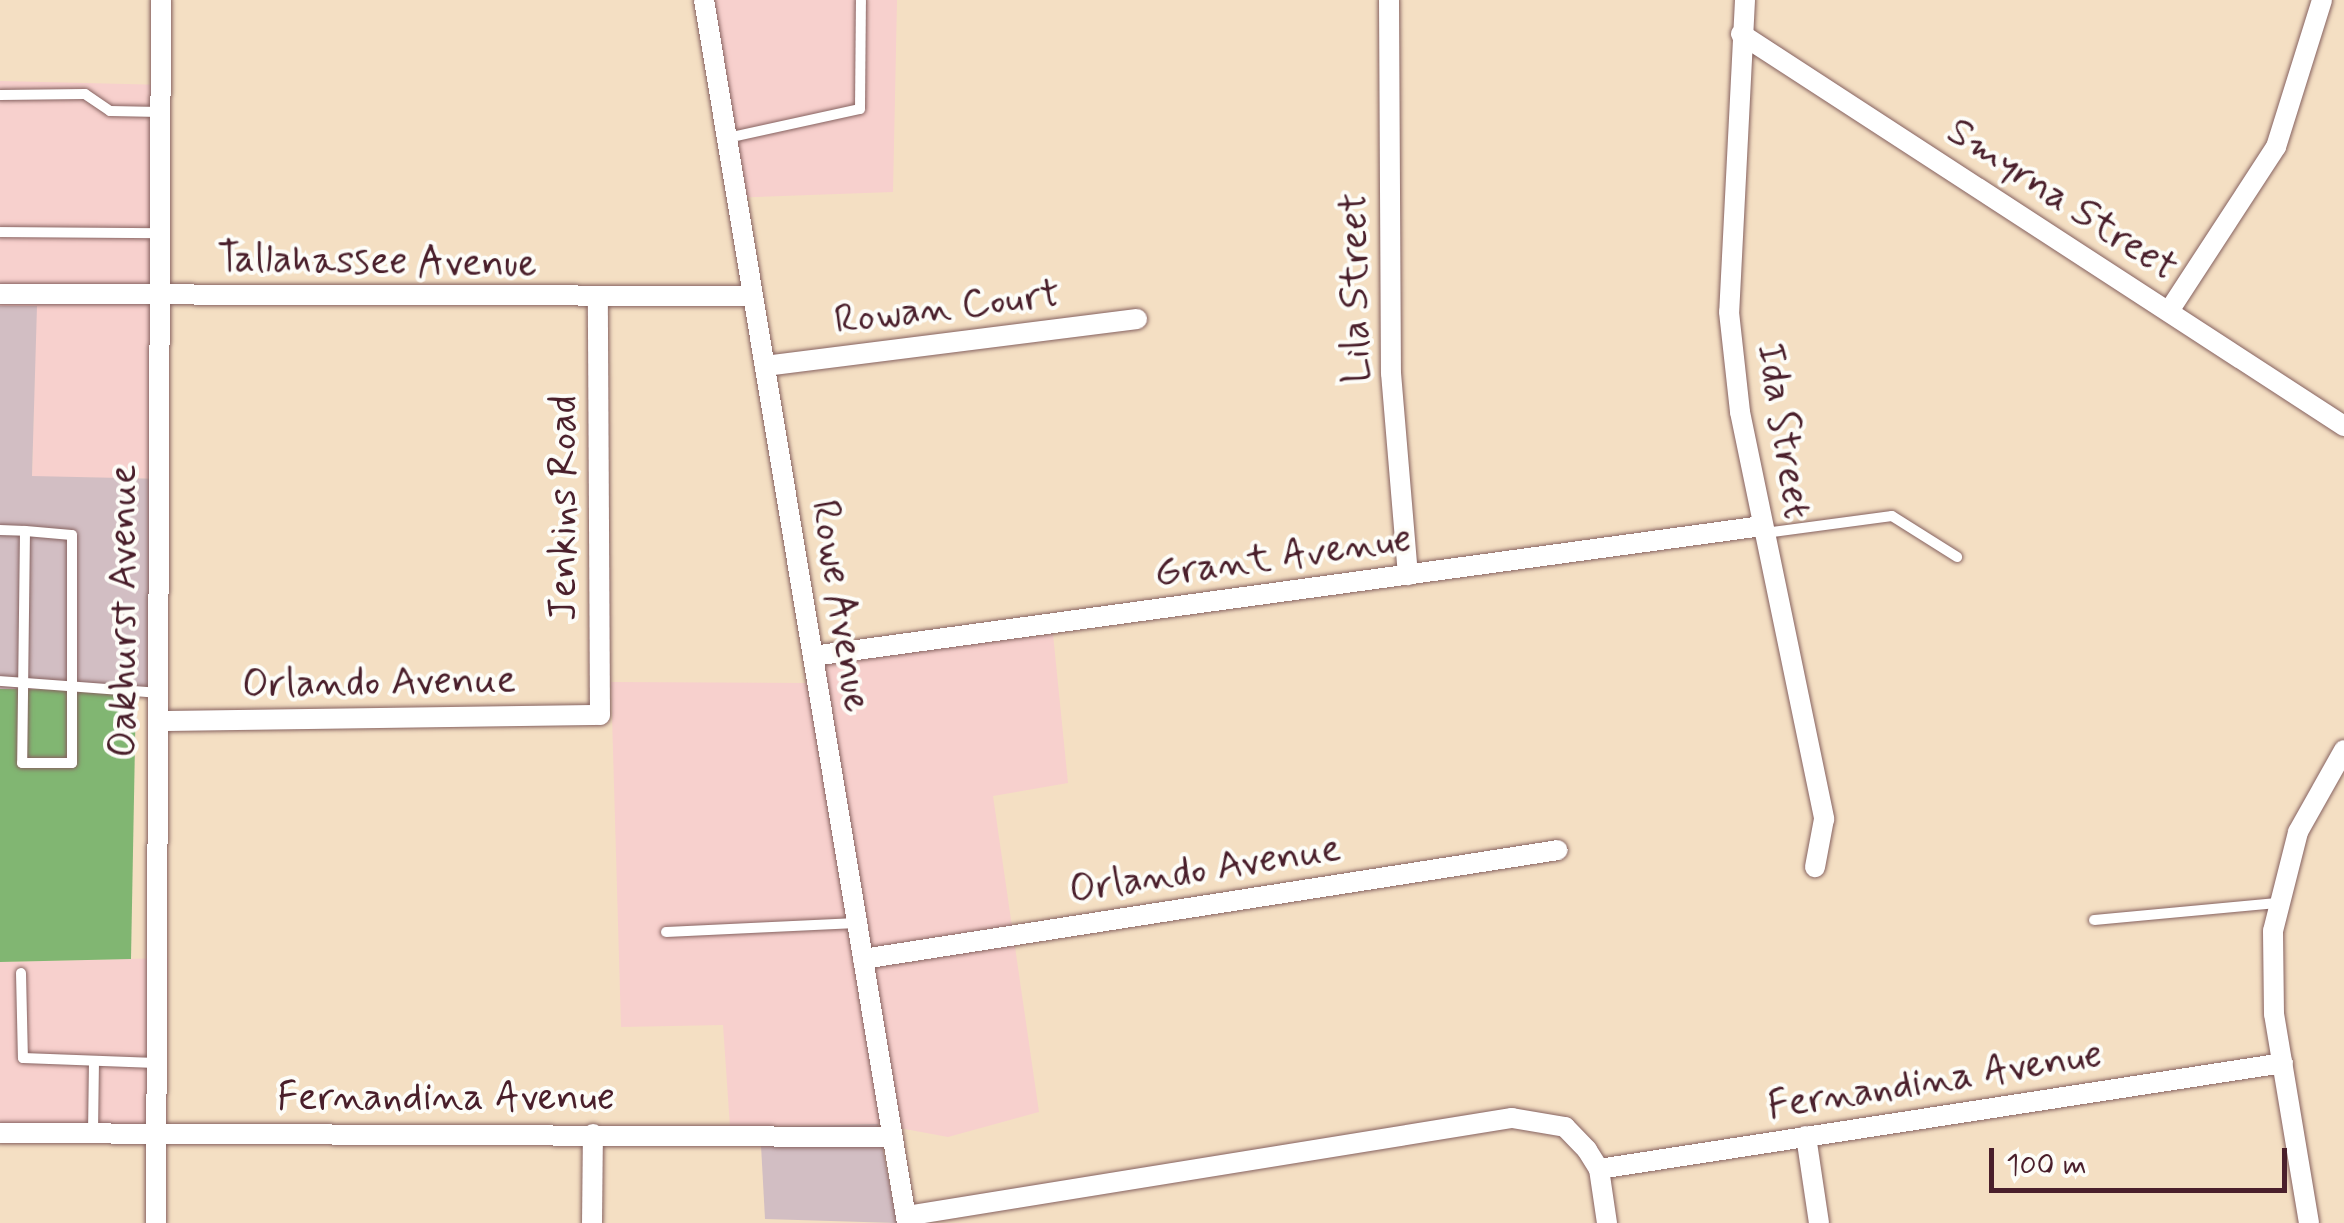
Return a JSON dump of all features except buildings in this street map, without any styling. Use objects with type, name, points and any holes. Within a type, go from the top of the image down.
[{"type":"street","name":"Oakhurst Avenue","points":[[156,1223],[161,0]]},
{"type":"street","name":"Rowe Avenue","points":[[704,0],[907,1219]]},
{"type":"street","name":"Lila Street","points":[[1389,0],[1391,372],[1408,575]]},
{"type":"street","name":"Ida Street","points":[[1745,0],[1740,34],[1729,312],[1763,530],[1824,820],[1815,867]]},
{"type":"street","points":[[2170,311],[2276,147],[2322,0]]},
{"type":"street","name":"Smyrna Street","points":[[1740,34],[2344,426]]},
{"type":"street","name":"Tallahassee Avenue","points":[[0,294],[598,300],[754,296]]},
{"type":"street","name":"Jenkins Road","points":[[598,300],[600,715]]},
{"type":"street","name":"Rowan Court","points":[[765,366],[1137,319]]},
{"type":"street","name":"Grant Avenue","points":[[813,656],[1763,530]]},
{"type":"street","name":"Orlando Avenue","points":[[159,721],[600,715]]},
{"type":"street","points":[[2309,1223],[2272,986],[2277,903],[2298,832],[2344,750]]},
{"type":"street","name":"Orlando Avenue","points":[[863,958],[1558,850]]},
{"type":"street","name":"Fernandina Avenue","points":[[1599,1169],[2282,1063]]},
{"type":"street","points":[[907,1219],[1512,1118],[1565,1127],[1599,1169],[1607,1223]]},
{"type":"street","name":"Fernandina Avenue","points":[[0,1132],[892,1137]]},
{"type":"street","points":[[592,1223],[593,1134]]},
{"type":"street","points":[[1806,1136],[1819,1223]]},
{"type":"lane","points":[[727,138],[860,109],[860,0]]},
{"type":"lane","points":[[0,94],[85,94],[110,111],[160,112]]},
{"type":"lane","points":[[0,232],[160,233]]},
{"type":"lane","points":[[1763,530],[1892,516],[1957,558]]},
{"type":"lane","points":[[0,530],[26,531],[72,535],[72,763],[22,763],[20,682],[26,531]]},
{"type":"lane","points":[[0,681],[159,693]]},
{"type":"lane","points":[[2094,920],[2277,903]]},
{"type":"lane","points":[[666,932],[857,924]]},
{"type":"lane","points":[[21,973],[23,1058],[94,1064],[156,1063]]},
{"type":"lane","points":[[93,1133],[94,1064]]},
{"type":"shaded area","points":[[695,0],[897,0],[893,192],[727,198]]},
{"type":"shaded area","points":[[0,81],[168,85],[167,479],[32,477],[36,307],[0,306]]},
{"type":"shaded area","points":[[0,306],[37,306],[32,476],[167,479],[166,690],[0,689]]},
{"type":"shaded area","points":[[1053,634],[1068,783],[993,796],[1039,1112],[948,1137],[878,1124],[730,1127],[723,1025],[621,1027],[611,682],[806,683],[805,664]]},
{"type":"shaded area","points":[[168,958],[166,1142],[0,1143],[0,962]]},
{"type":"shaded area","points":[[878,1124],[897,1223],[765,1219],[760,1127]]},
{"type":"green space","points":[[0,689],[136,690],[131,959],[0,962]]}]
